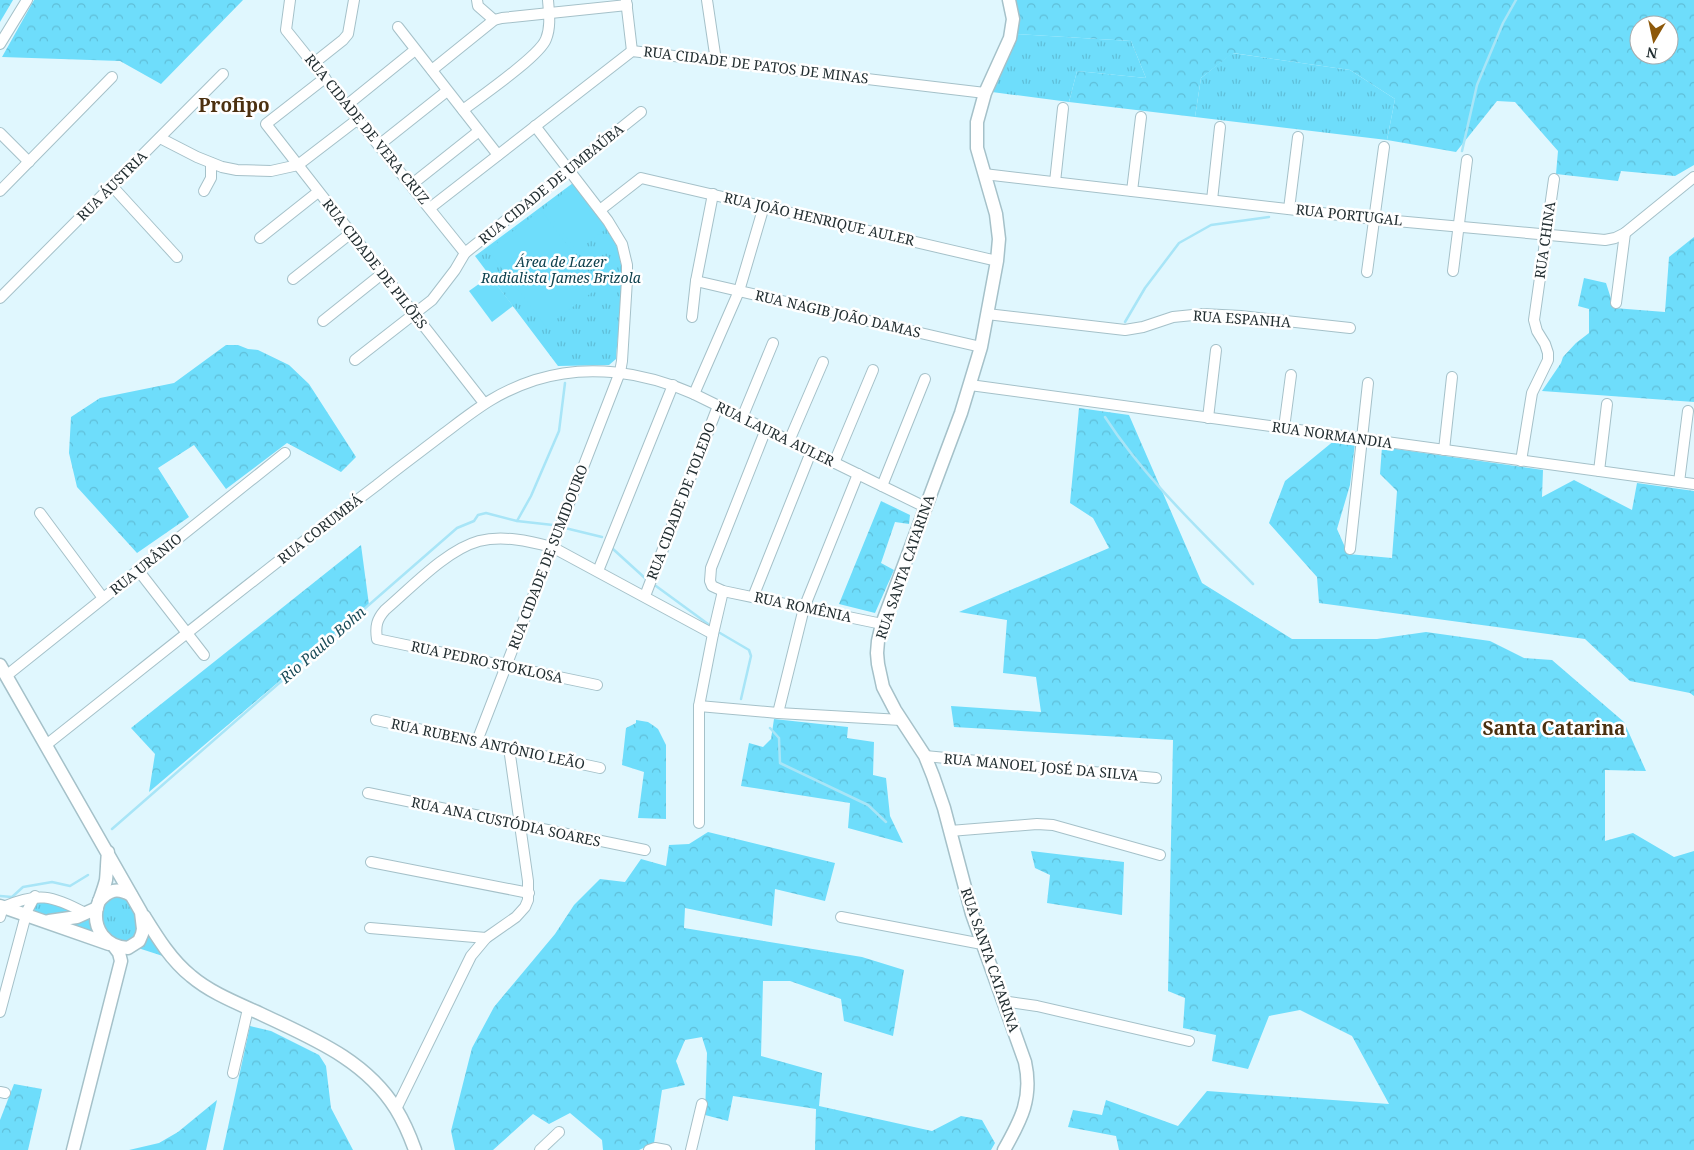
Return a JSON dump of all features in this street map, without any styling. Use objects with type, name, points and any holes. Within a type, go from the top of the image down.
[{"type":"main road","name":"RUA SANTA CATARINA","points":[[1004,1150],[1025,1108],[1029,1077],[966,896],[939,792],[925,756],[888,698],[880,678],[877,653],[882,624],[970,385],[981,347],[997,261],[999,240],[998,226],[979,158],[976,136],[980,107],[1010,38],[1012,19],[1009,0]]},
{"type":"main road","points":[[3,670],[131,895],[162,944],[187,973],[212,990],[342,1055],[365,1072],[396,1108],[416,1150]]},
{"type":"main road","points":[[72,1150],[120,962],[119,953],[104,938],[97,926],[94,907],[106,881],[108,852]]},
{"type":"main road","points":[[44,921],[68,919],[94,907],[105,894],[112,890],[119,890],[131,895]]},
{"type":"main road","points":[[1,910],[26,915],[113,945],[128,948],[138,941],[143,929],[141,912]]},
{"type":"street","points":[[0,44],[27,0]]},
{"type":"street","name":"RUA CIDADE DE VERA CRUZ","points":[[290,0],[286,30],[465,252]]},
{"type":"street","points":[[314,64],[348,34],[354,0]]},
{"type":"street","points":[[463,110],[536,54],[544,44],[548,32],[550,14],[548,0]]},
{"type":"street","points":[[707,0],[716,61]]},
{"type":"street","points":[[475,2],[494,20]]},
{"type":"street","points":[[432,70],[494,20],[627,3],[632,51]]},
{"type":"street","points":[[398,27],[498,155]]},
{"type":"street","points":[[347,105],[415,50]]},
{"type":"street","name":"RUA CIDADE DE PATOS DE MINAS","points":[[430,208],[632,51],[985,93]]},
{"type":"street","name":"RUA ÁUSTRIA","points":[[0,298],[223,74]]},
{"type":"street","points":[[0,191],[112,77]]},
{"type":"street","name":"RUA CIDADE DE PILÕES","points":[[325,78],[266,124],[484,403]]},
{"type":"street","points":[[379,145],[448,91]]},
{"type":"street","points":[[1054,182],[1063,108]]},
{"type":"street","name":"RUA CIDADE DE UMBAÚBA","points":[[355,360],[422,309],[455,270],[465,252],[642,112]]},
{"type":"street","points":[[1132,191],[1141,117]]},
{"type":"street","points":[[160,138],[222,167],[255,171],[286,169],[298,165],[358,119]]},
{"type":"street","name":"RUA CIDADE DE SUMIDOURO","points":[[478,742],[620,372],[627,264],[620,239],[535,126]]},
{"type":"street","points":[[1212,200],[1220,127]]},
{"type":"street","points":[[411,185],[479,131]]},
{"type":"street","points":[[0,133],[29,162]]},
{"type":"street","points":[[1289,209],[1298,137]]},
{"type":"street","points":[[1367,272],[1384,147]]},
{"type":"street","points":[[1453,271],[1467,160]]},
{"type":"street","points":[[204,191],[211,178],[211,163]]},
{"type":"street","name":"RUA PORTUGAL","points":[[984,174],[1289,209],[1546,236],[1605,240],[1616,238],[1624,233],[1694,177]]},
{"type":"street","name":"RUA JOÃO HENRIQUE AULER","points":[[600,210],[641,178],[997,261]]},
{"type":"street","name":"RUA CHINA","points":[[1521,461],[1532,393],[1548,360],[1545,344],[1537,331],[1534,320],[1554,178]]},
{"type":"street","points":[[112,186],[177,256]]},
{"type":"street","points":[[260,238],[318,192]]},
{"type":"street","points":[[692,317],[696,281],[713,194]]},
{"type":"street","points":[[694,394],[739,291],[764,206]]},
{"type":"street","points":[[293,279],[351,233]]},
{"type":"street","points":[[1616,303],[1624,233]]},
{"type":"street","points":[[323,321],[382,273]]},
{"type":"street","name":"RUA NAGIB JOÃO DAMAS","points":[[696,281],[981,347]]},
{"type":"street","name":"RUA ESPANHA","points":[[987,314],[1125,330],[1143,328],[1174,317],[1204,314],[1241,316],[1350,328]]},
{"type":"street","points":[[742,418],[773,342]]},
{"type":"street","points":[[1208,418],[1216,350]]},
{"type":"street","points":[[789,440],[823,362]]},
{"type":"street","points":[[834,463],[873,370]]},
{"type":"street","name":"RUA LAURA AULER","points":[[620,372],[673,385],[694,394],[925,507]]},
{"type":"street","name":"RUA CORUMBÁ","points":[[46,745],[353,502],[484,403],[514,388],[557,374],[620,372]]},
{"type":"street","points":[[1284,428],[1291,375]]},
{"type":"street","points":[[1444,450],[1452,377]]},
{"type":"street","points":[[882,486],[925,380]]},
{"type":"street","points":[[1350,548],[1368,383]]},
{"type":"street","points":[[598,571],[673,385]]},
{"type":"street","name":"RUA NORMANDIA","points":[[970,385],[1694,484]]},
{"type":"street","points":[[1599,471],[1607,404]]},
{"type":"street","name":"RUA CIDADE DE TOLEDO","points":[[645,596],[718,406]]},
{"type":"street","points":[[1679,482],[1688,411]]},
{"type":"street","points":[[699,823],[699,706],[723,591],[712,586],[710,581],[711,568],[766,429]]},
{"type":"street","points":[[754,597],[811,452]]},
{"type":"street","name":"RUA URÂNIO","points":[[3,670],[103,598],[285,453]]},
{"type":"street","points":[[778,713],[804,608],[858,474]]},
{"type":"street","points":[[40,513],[103,598]]},
{"type":"street","name":"RUA PEDRO STOKLOSA","points":[[552,547],[522,540],[502,539],[479,541],[461,549],[440,563],[379,616],[376,623],[377,639],[597,685]]},
{"type":"street","points":[[552,547],[713,634]]},
{"type":"street","points":[[138,570],[204,655]]},
{"type":"street","name":"RUA ROMÊNIA","points":[[723,591],[882,624]]},
{"type":"street","points":[[699,706],[778,713],[901,720]]},
{"type":"street","name":"RUA RUBENS ANTÔNIO LEÃO","points":[[376,720],[600,768]]},
{"type":"street","points":[[396,1108],[471,956],[486,938],[521,912],[528,900],[529,893],[509,748]]},
{"type":"street","name":"RUA MANOEL JOSÉ DA SILVA","points":[[925,756],[1156,778]]},
{"type":"street","name":"RUA ANA CUSTÓDIA SOARES","points":[[368,793],[645,850]]},
{"type":"street","points":[[950,831],[1037,824],[1053,825],[1160,855]]},
{"type":"street","points":[[370,862],[529,893]]},
{"type":"street","points":[[1,910],[16,901],[35,896],[94,907]]},
{"type":"street","points":[[0,1012],[28,906],[35,896]]},
{"type":"street","points":[[841,917],[982,944]]},
{"type":"street","points":[[370,928],[486,938]]},
{"type":"street","points":[[1002,1001],[1036,1006],[1189,1041]]},
{"type":"street","points":[[232,1073],[248,1009]]},
{"type":"street","points":[[691,1150],[702,1104]]},
{"type":"street","points":[[540,1150],[559,1132]]},
{"type":"street","points":[[649,1150],[655,1148],[666,1150]]},
{"type":"green space","points":[[0,0],[13,0],[0,22]]},
{"type":"green space","points":[[34,0],[243,0],[161,84],[120,61],[2,57]]},
{"type":"green space","points":[[1016,0],[1694,0],[1694,165],[1675,176],[1621,171],[1618,181],[1556,174],[1558,151],[1515,102],[1497,101],[1456,152],[1387,140],[1395,99],[1350,70],[1233,53],[1201,78],[1195,117],[1069,102],[1077,71],[1146,78],[1131,41],[1015,34]]},
{"type":"green space","points":[[1015,34],[1131,41],[1146,78],[1077,71],[1069,102],[992,92]]},
{"type":"green space","points":[[1232,53],[1350,70],[1395,99],[1387,140],[1195,117],[1201,78]]},
{"type":"green space","name":"Área de Lazer Radialista James Brizola","points":[[573,183],[613,238],[620,259],[622,286],[616,359],[609,365],[558,366],[475,256]]},
{"type":"green space","points":[[574,185],[607,228],[577,251],[544,208]]},
{"type":"green space","points":[[541,210],[599,287],[546,327],[488,250]]},
{"type":"green space","points":[[1694,237],[1694,402],[1542,391],[1563,357],[1589,333],[1589,309],[1578,306],[1584,278],[1606,283],[1614,308],[1665,312],[1669,257]]},
{"type":"green space","points":[[490,276],[513,306],[492,322],[469,291]]},
{"type":"green space","points":[[226,345],[238,345],[258,350],[289,365],[309,384],[356,457],[341,472],[287,443],[226,489],[194,445],[158,468],[189,517],[137,553],[77,487],[69,453],[71,417],[100,398],[174,383]]},
{"type":"green space","points":[[1079,408],[1129,415],[1202,583],[1292,639],[1377,639],[1426,632],[1490,641],[1524,658],[1552,660],[1624,722],[1646,771],[1605,770],[1605,841],[1633,833],[1674,857],[1694,851],[1694,1150],[1119,1150],[1116,1136],[1068,1127],[1073,1110],[1102,1115],[1106,1100],[1178,1126],[1207,1091],[1389,1104],[1352,1036],[1300,1010],[1269,1016],[1248,1069],[1212,1061],[1216,1035],[1183,1028],[1185,998],[1168,991],[1173,740],[954,727],[951,706],[1041,712],[1036,677],[1003,673],[1007,620],[959,612],[1109,548],[1093,518],[1070,503]]},
{"type":"green space","points":[[1335,440],[1355,443],[1350,485],[1337,529],[1348,554],[1392,558],[1397,491],[1380,474],[1382,447],[1543,470],[1542,497],[1574,480],[1632,510],[1637,483],[1694,491],[1694,696],[1690,693],[1630,681],[1585,639],[1319,603],[1317,577],[1269,523],[1285,481]]},
{"type":"green space","points":[[881,501],[910,515],[909,524],[895,522],[881,563],[894,570],[875,613],[839,604]]},
{"type":"green space","points":[[361,545],[369,605],[149,792],[155,754],[131,728]]},
{"type":"green space","points":[[774,719],[848,727],[847,738],[874,742],[873,775],[886,778],[890,816],[903,843],[848,828],[850,803],[741,786],[749,743],[763,747],[771,739]]},
{"type":"green space","points":[[636,720],[648,722],[658,729],[666,745],[666,819],[638,818],[644,772],[622,765],[626,728],[636,723]]},
{"type":"green space","points":[[708,832],[835,863],[825,901],[775,889],[772,926],[685,908],[684,928],[862,957],[904,970],[893,1036],[844,1021],[841,999],[790,981],[763,981],[761,1056],[822,1073],[819,1106],[932,1131],[961,1116],[982,1120],[995,1143],[991,1150],[815,1150],[816,1109],[733,1096],[728,1121],[705,1115],[707,1053],[702,1037],[685,1040],[676,1061],[685,1085],[662,1090],[654,1143],[639,1150],[603,1150],[602,1140],[570,1113],[549,1124],[533,1114],[493,1150],[455,1150],[451,1131],[472,1048],[494,1007],[555,934],[574,905],[600,879],[625,882],[641,859],[666,866],[669,845],[689,844]]},
{"type":"green space","points":[[1031,851],[1124,862],[1122,915],[1047,903],[1050,875],[1035,868]]},
{"type":"green space","points":[[116,896],[131,901],[138,924],[136,934],[133,937],[124,942],[117,943],[102,930],[101,913],[105,903]]},
{"type":"green space","points":[[40,900],[76,911],[60,915],[38,913],[33,910],[33,904]]},
{"type":"green space","points":[[90,916],[99,938],[60,922]]},
{"type":"green space","points":[[147,931],[169,958],[138,948]]},
{"type":"green space","points":[[250,1026],[271,1031],[319,1055],[326,1066],[331,1108],[353,1150],[223,1150]]},
{"type":"green space","points":[[14,1084],[42,1089],[28,1150],[0,1150],[0,1120]]},
{"type":"green space","points":[[217,1100],[206,1150],[129,1150],[159,1143],[178,1132]]},
{"type":"waterway","points":[[1462,151],[1477,85],[1503,23],[1516,0]]},
{"type":"waterway","points":[[1125,322],[1145,288],[1179,243],[1211,225],[1269,217]]},
{"type":"waterway","points":[[517,521],[531,496],[559,431],[565,383]]},
{"type":"waterway","points":[[1105,417],[1156,484],[1253,584]]},
{"type":"waterway","name":"Rio Paulo Bohn","points":[[112,829],[457,528],[474,521],[478,515],[486,513],[517,521],[553,525]]},
{"type":"waterway","name":"Rio Paulo Bohn","points":[[565,528],[602,537]]},
{"type":"waterway","name":"Rio Paulo Bohn","points":[[613,549],[646,579]]},
{"type":"waterway","name":"Rio Paulo Bohn","points":[[656,586],[708,624]]},
{"type":"waterway","name":"Rio Paulo Bohn","points":[[720,633],[749,650],[751,656],[741,699]]},
{"type":"waterway","name":"Rio Paulo Bohn","points":[[770,728],[779,738],[780,763],[868,805],[886,822]]},
{"type":"waterway","name":"Rio Paulo Bohn","points":[[0,896],[12,897],[23,887],[52,882],[70,886],[88,875]]},
{"type":"district","name":"Profipo","points":[[234,105]]},
{"type":"district","name":"Santa Catarina","points":[[1554,728]]}]
